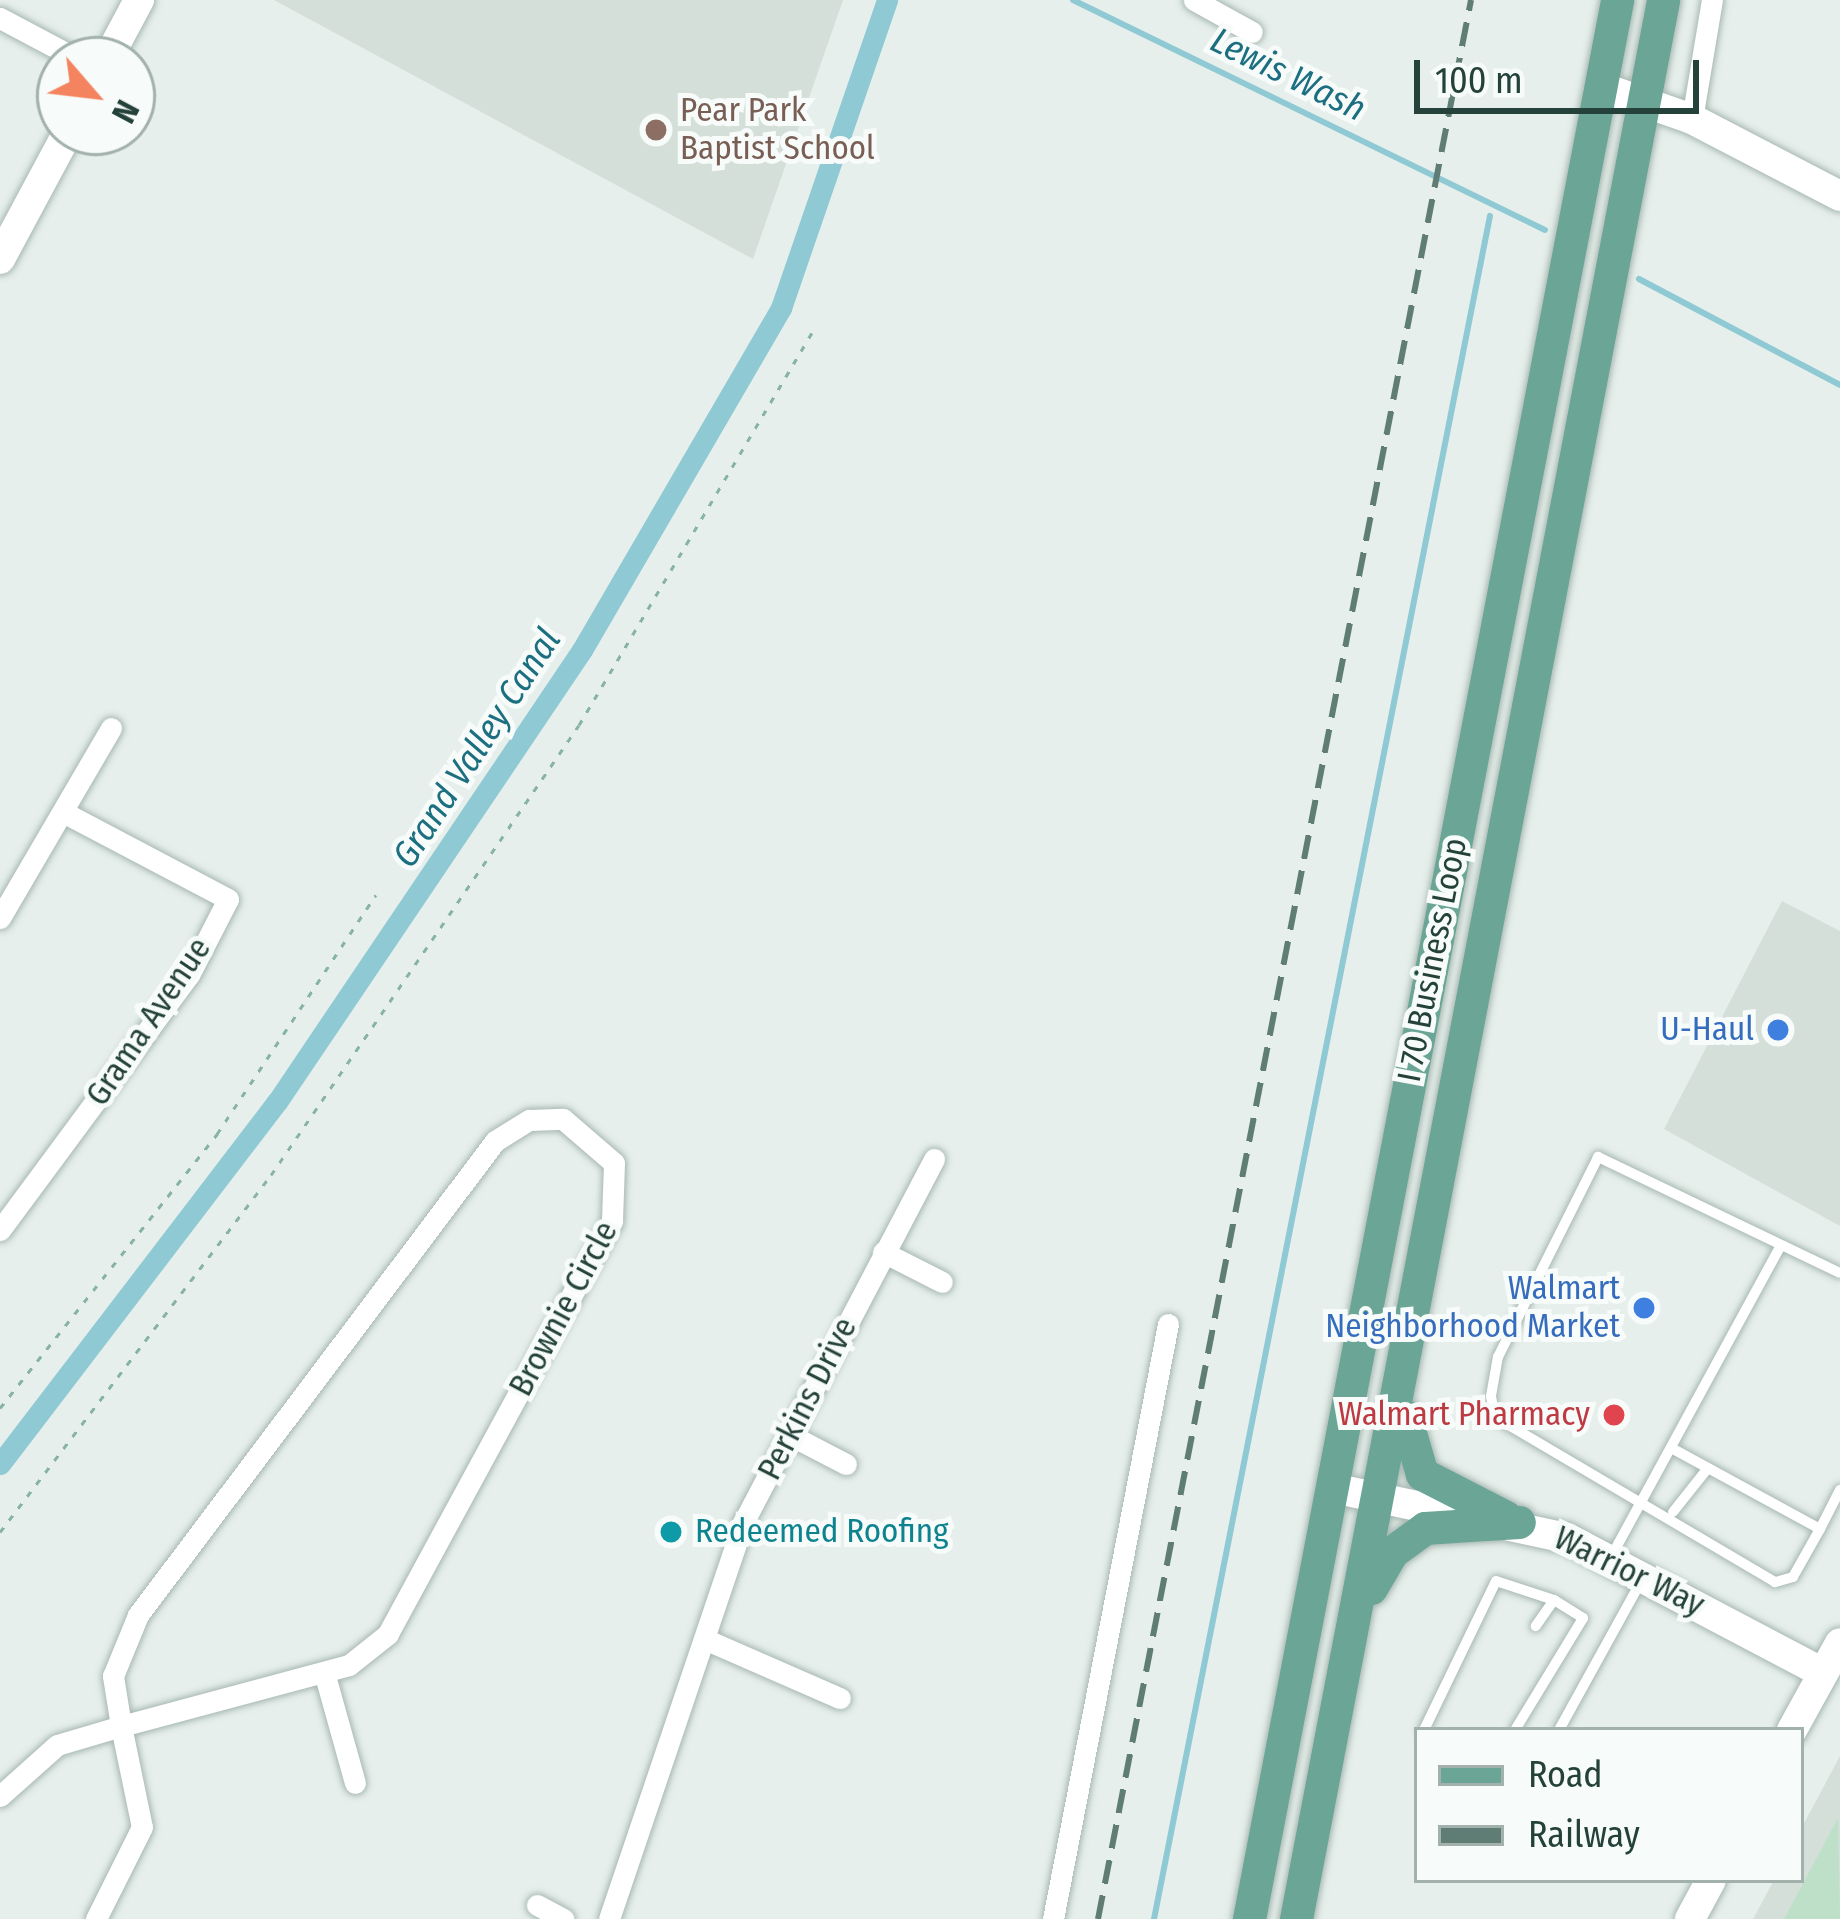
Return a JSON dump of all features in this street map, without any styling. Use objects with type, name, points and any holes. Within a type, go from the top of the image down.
[{"type":"main road","name":"I 70 Business Loop","points":[[1249,1919],[1617,0]]},
{"type":"main road","name":"I 70 Business Loop","points":[[1296,1919],[1663,0]]},
{"type":"main road","points":[[1417,1298],[1408,1456],[1431,1481],[1519,1522]]},
{"type":"main road","points":[[1339,1703],[1368,1596],[1402,1541],[1446,1523],[1519,1522]]},
{"type":"street","points":[[120,36],[140,0]]},
{"type":"street","points":[[1194,0],[1252,32]]},
{"type":"street","points":[[1692,118],[1712,0]]},
{"type":"street","points":[[0,18],[36,37]]},
{"type":"street","points":[[1601,87],[1692,118],[1840,196]]},
{"type":"street","points":[[0,259],[55,156]]},
{"type":"street","points":[[0,918],[67,814],[111,728]]},
{"type":"street","name":"Grama Avenue","points":[[0,1230],[189,975],[228,899],[67,814]]},
{"type":"street","name":"Brownie Circle","points":[[0,1796],[57,1745],[358,1660],[394,1625],[612,1221],[614,1163],[580,1125],[512,1126],[458,1190],[118,1646],[121,1726]]},
{"type":"street","name":"Perkins Drive","points":[[608,1919],[707,1640],[744,1520],[934,1159]]},
{"type":"street","points":[[883,1252],[943,1282]]},
{"type":"street","points":[[1053,1919],[1168,1324]]},
{"type":"street","points":[[790,1435],[846,1464]]},
{"type":"street","name":"Warrior Way","points":[[1334,1488],[1519,1522],[1611,1557],[1832,1677]]},
{"type":"street","points":[[707,1640],[840,1698]]},
{"type":"street","points":[[1794,1727],[1832,1677],[1840,1643]]},
{"type":"street","points":[[324,1672],[355,1783]]},
{"type":"street","points":[[97,1919],[142,1827],[121,1726]]},
{"type":"street","points":[[1690,1919],[1709,1883]]},
{"type":"street","points":[[537,1906],[563,1919]]},
{"type":"lane","points":[[1840,1273],[1779,1250],[1614,1159],[1586,1168],[1498,1357],[1491,1396],[1495,1417],[1673,1513],[1690,1536],[1786,1584],[1840,1490]]},
{"type":"lane","points":[[1611,1557],[1675,1450],[1779,1250]]},
{"type":"lane","points":[[1675,1450],[1820,1529]]},
{"type":"lane","points":[[1673,1513],[1708,1468]]},
{"type":"lane","points":[[1561,1727],[1644,1575]]},
{"type":"lane","points":[[1425,1727],[1496,1581],[1576,1605],[1579,1632],[1517,1727]]},
{"type":"lane","points":[[1536,1625],[1554,1600]]},
{"type":"path","points":[[0,1532],[271,1175],[579,725],[815,326]]},
{"type":"path","points":[[0,1408],[217,1134],[376,895]]},
{"type":"shaded area","name":"Pear Park Baptist School","points":[[274,0],[843,0],[753,259]]},
{"type":"shaded area","name":"U-Haul","points":[[1782,901],[1840,931],[1840,1226],[1664,1129]]},
{"type":"shaded area","points":[[1840,1756],[1840,1919],[1753,1919],[1772,1883],[1804,1883],[1804,1823]]},
{"type":"green space","points":[[1838,1818],[1840,1919],[1784,1919]]},
{"type":"waterway","name":"Grand Valley Canal","points":[[0,1464],[277,1102],[582,650],[781,308],[887,0]]},
{"type":"waterway","name":"Lewis Wash","points":[[1073,0],[1545,230]]},
{"type":"waterway","points":[[1154,1919],[1490,216]]},
{"type":"waterway","name":"Lewis Wash","points":[[1639,279],[1840,385]]},
{"type":"railway","points":[[1098,1919],[1471,0]]},
{"type":"place","name":"Pear Park Baptist School","points":[[656,130]]},
{"type":"place","name":"U-Haul","points":[[1778,1030]]},
{"type":"place","name":"Walmart Neighborhood Market","points":[[1644,1308]]},
{"type":"place","name":"Walmart Pharmacy","points":[[1614,1415]]},
{"type":"place","name":"Redeemed Roofing","points":[[671,1532]]}]
